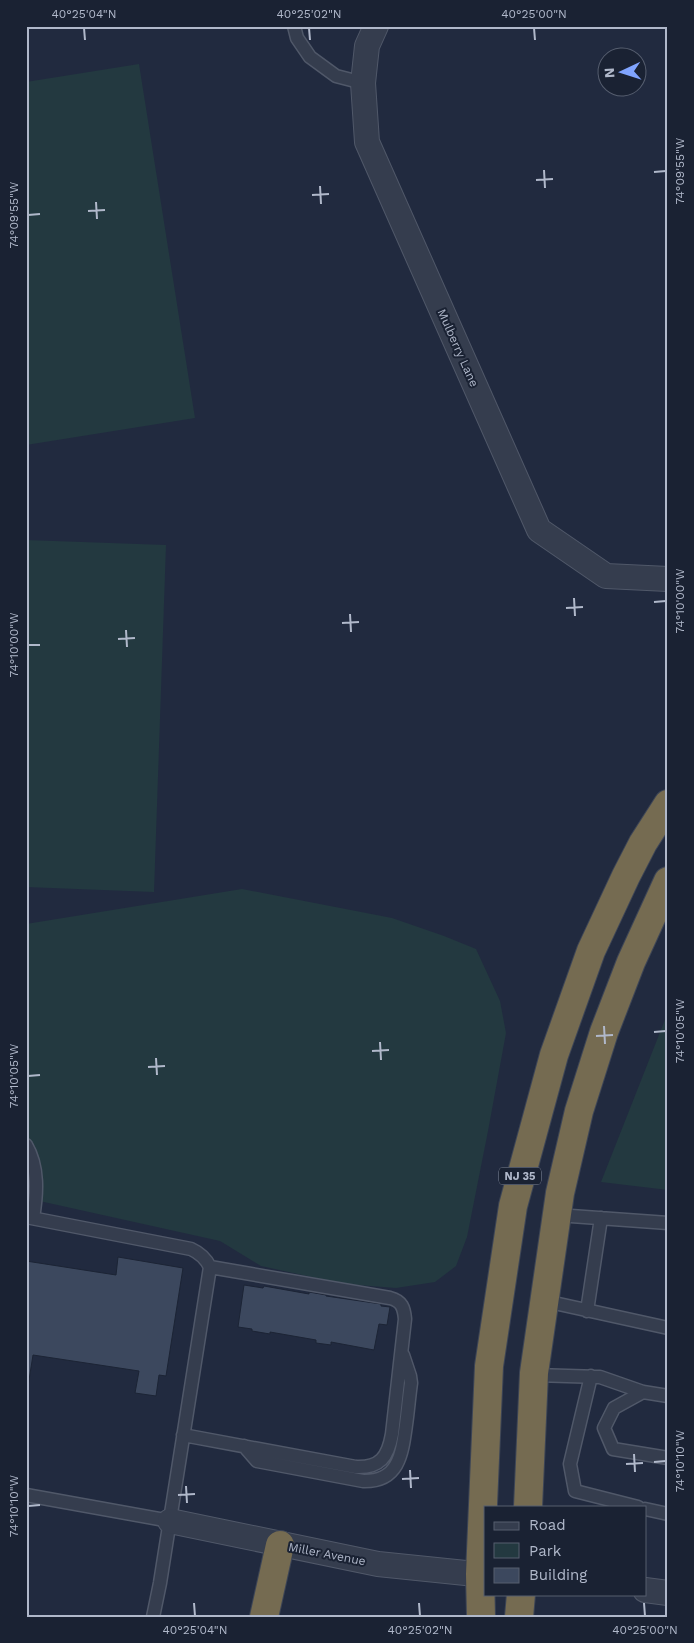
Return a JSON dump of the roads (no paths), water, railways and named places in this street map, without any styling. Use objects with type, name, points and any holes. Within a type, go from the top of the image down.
[{"type":"highway","name":"NJ 35","points":[[485,1506],[489,1366],[513,1206],[554,1055],[591,951],[643,843],[668,804]]},
{"type":"highway","points":[[528,1506],[535,1375],[560,1193],[579,1111],[604,1032],[630,962],[668,881]]},
{"type":"highway","name":"NJ 35","points":[[481,1617],[484,1539]]},
{"type":"highway","points":[[264,1617],[280,1545]]},
{"type":"highway","points":[[519,1617],[521,1596]]},
{"type":"street","name":"Mulberry Lane","points":[[376,26],[367,46],[363,83],[367,142],[539,530],[606,576],[668,579]]},
{"type":"street","name":"Miller Avenue","points":[[170,1521],[378,1564],[483,1574]]},
{"type":"street","points":[[646,1590],[668,1593]]},
{"type":"lane","points":[[294,26],[297,38],[310,57],[336,76],[363,83]]},
{"type":"lane","points":[[26,1145],[30,1150],[36,1172],[37,1196],[30,1218],[191,1249],[207,1260],[210,1267],[153,1617]]},
{"type":"lane","points":[[557,1215],[668,1223]]},
{"type":"lane","points":[[587,1311],[601,1218]]},
{"type":"lane","points":[[183,1435],[356,1467],[372,1466],[383,1459],[390,1444],[405,1319],[404,1310],[399,1301],[380,1296],[210,1267]]},
{"type":"lane","points":[[545,1302],[668,1328]]},
{"type":"lane","points":[[535,1375],[600,1377],[643,1392],[668,1396]]},
{"type":"lane","points":[[591,1376],[570,1464],[575,1491],[634,1506]]},
{"type":"lane","points":[[643,1392],[614,1408],[604,1428],[613,1449],[668,1458]]},
{"type":"lane","points":[[26,1495],[170,1521]]},
{"type":"lane","points":[[646,1509],[668,1514]]}]
